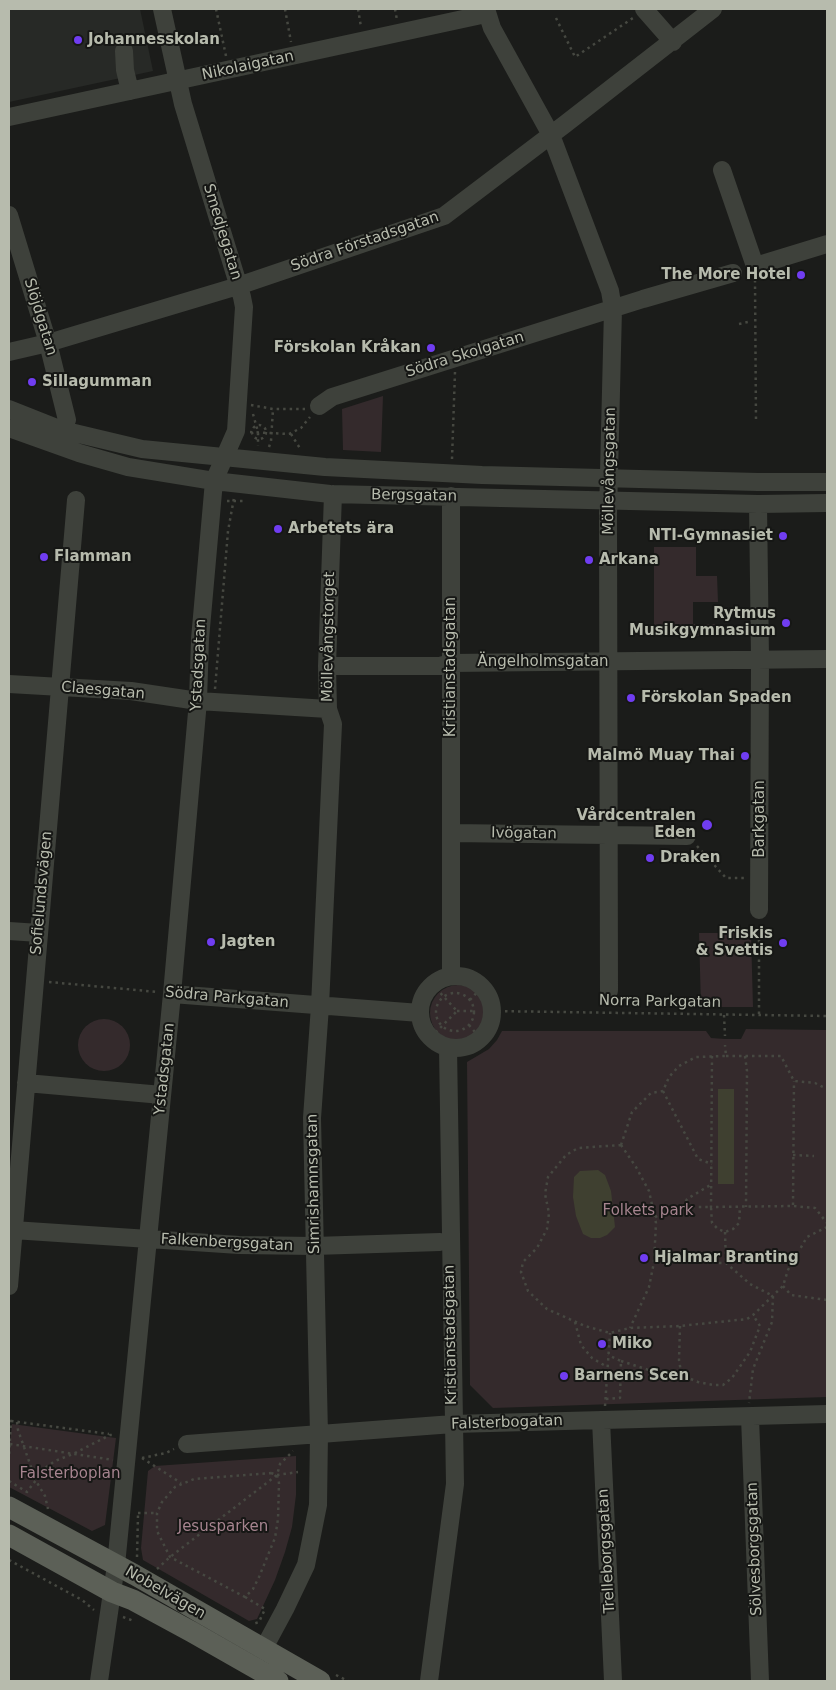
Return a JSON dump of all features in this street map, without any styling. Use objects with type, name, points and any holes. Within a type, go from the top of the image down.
[{"type":"main road","name":"Nobelvägen","points":[[9,1507],[320,1681]]},
{"type":"main road","name":"Nobelvägen","points":[[9,1535],[112,1592],[133,1600],[278,1681]]},
{"type":"street","name":"Smedjegatan","points":[[162,9],[177,82],[244,307],[244,431],[225,457]]},
{"type":"street","points":[[644,9],[673,42]]},
{"type":"street","name":"Södra Förstadsgatan","points":[[9,352],[48,343],[238,286],[444,216],[714,9]]},
{"type":"street","name":"Nikolaigatan","points":[[9,117],[294,56],[486,11]]},
{"type":"street","name":"Möllevångsgatan","points":[[486,11],[492,28],[551,135],[610,290],[613,309],[609,478],[609,991]]},
{"type":"street","points":[[124,51],[125,70],[130,91]]},
{"type":"street","points":[[722,170],[755,266],[827,244]]},
{"type":"street","name":"Slöjdgatan","points":[[9,215],[48,343],[67,420]]},
{"type":"street","name":"Södra Skolgatan","points":[[319,406],[332,397],[733,273]]},
{"type":"street","name":"Södra Förstadsgatan","points":[[9,359],[48,343]]},
{"type":"street","name":"Bergsgatan","points":[[9,409],[62,430],[142,449],[340,468],[609,478],[827,482]]},
{"type":"street","name":"Bergsgatan","points":[[9,428],[79,453],[128,467],[214,481],[333,494],[758,504],[827,503]]},
{"type":"street","name":"Ystadsgatan","points":[[99,1681],[116,1566],[172,994],[206,701],[200,639],[214,481],[225,457]]},
{"type":"street","name":"Möllevångstorget","points":[[206,701],[328,709],[327,666],[333,494]]},
{"type":"street","name":"Kristianstadsgatan","points":[[451,496],[451,976]]},
{"type":"street","name":"Sofielundsvägen","points":[[9,1286],[76,500]]},
{"type":"street","name":"Barkgatan","points":[[758,504],[760,659],[759,910]]},
{"type":"street","name":"Ängelholmsgatan","points":[[327,666],[440,666],[451,662],[827,659]]},
{"type":"street","name":"Claesgatan","points":[[9,684],[131,691],[206,701]]},
{"type":"street","name":"Simrishamnsgatan","points":[[264,1648],[285,1610],[306,1565],[318,1505],[320,1434],[312,1118],[320,1006],[333,724],[328,709]]},
{"type":"street","name":"Ivögatan","points":[[451,833],[687,836]]},
{"type":"street","points":[[9,931],[39,933]]},
{"type":"street","points":[[451,976],[468,978],[482,987],[487,994],[492,1011],[489,1026],[475,1031],[464,1047],[448,1047],[436,1032],[425,1031],[420,1013],[424,995],[437,990],[442,978],[451,976]]},
{"type":"street","name":"Södra Parkgatan","points":[[172,994],[420,1013]]},
{"type":"street","name":"Kristianstadsgatan","points":[[429,1681],[455,1484],[448,1047]]},
{"type":"street","points":[[26,1084],[162,1095]]},
{"type":"street","name":"Falkenbergsgatan","points":[[14,1230],[239,1245],[314,1246],[440,1242]]},
{"type":"street","name":"Falsterbogatan","points":[[187,1444],[453,1424],[827,1414]]},
{"type":"street","name":"Sölvesborgsgatan","points":[[750,1417],[760,1681]]},
{"type":"street","name":"Trelleborgsgatan","points":[[602,1420],[613,1681]]},
{"type":"path","points":[[216,9],[229,69]]},
{"type":"path","points":[[285,9],[294,56]]},
{"type":"path","points":[[556,18],[575,57],[644,9]]},
{"type":"path","points":[[755,266],[756,422]]},
{"type":"path","points":[[739,324],[748,322]]},
{"type":"path","points":[[451,473],[456,358]]},
{"type":"path","points":[[251,405],[273,409],[301,410],[319,406]]},
{"type":"path","points":[[244,431],[291,434],[301,428],[319,406]]},
{"type":"path","points":[[268,450],[272,434],[273,409]]},
{"type":"path","points":[[244,431],[260,425],[264,427],[266,433]]},
{"type":"path","points":[[244,431],[258,439],[264,437],[266,433]]},
{"type":"path","points":[[258,432],[258,445]]},
{"type":"path","points":[[291,434],[304,453]]},
{"type":"path","points":[[206,701],[232,501]]},
{"type":"path","points":[[687,836],[726,878]]},
{"type":"path","points":[[759,910],[759,1014]]},
{"type":"path","name":"Södra Parkgatan","points":[[35,981],[172,994]]},
{"type":"path","points":[[470,1000],[482,987]]},
{"type":"path","points":[[436,1032],[449,1030],[475,1031],[474,1011],[470,1000],[460,993],[448,994],[437,990]]},
{"type":"path","points":[[437,990],[457,1011]]},
{"type":"path","points":[[436,1032],[437,990]]},
{"type":"path","points":[[436,1032],[457,1011],[474,1011]]},
{"type":"path","name":"Norra Parkgatan","points":[[492,1011],[827,1016]]},
{"type":"path","points":[[724,1014],[725,1036]]},
{"type":"path","points":[[726,1045],[726,1056]]},
{"type":"path","points":[[712,1056],[712,1223],[718,1229],[725,1232],[733,1229],[739,1224],[740,1207]]},
{"type":"path","points":[[745,1056],[747,1070],[746,1207]]},
{"type":"path","points":[[663,1091],[669,1077],[679,1066],[696,1057],[782,1056],[794,1081],[793,1206]]},
{"type":"path","points":[[794,1081],[815,1083],[827,1089]]},
{"type":"path","points":[[621,1145],[632,1112],[651,1093],[663,1091]]},
{"type":"path","points":[[663,1091],[698,1159],[712,1164]]},
{"type":"path","points":[[621,1145],[636,1167],[649,1192],[655,1217],[654,1262],[648,1287],[630,1328]]},
{"type":"path","points":[[621,1145],[578,1148],[566,1155],[558,1163],[548,1177],[546,1194],[549,1212],[547,1230],[537,1248],[523,1262],[521,1272],[528,1292],[547,1309],[575,1322],[610,1333],[630,1328],[680,1326],[747,1319],[783,1286],[788,1270],[807,1237],[827,1225],[815,1208],[793,1206],[682,1207],[655,1217]]},
{"type":"path","points":[[793,1155],[814,1156]]},
{"type":"path","points":[[682,1207],[687,1199],[712,1184]]},
{"type":"path","points":[[725,1232],[726,1263]]},
{"type":"path","points":[[654,1262],[726,1263],[750,1284],[773,1296]]},
{"type":"path","points":[[783,1286],[792,1295],[827,1300]]},
{"type":"path","points":[[750,1417],[748,1399],[753,1369],[772,1322],[773,1296]]},
{"type":"path","points":[[608,1355],[664,1375],[686,1377],[713,1385],[723,1385],[732,1378],[746,1360],[760,1326],[753,1315]]},
{"type":"path","points":[[575,1322],[581,1346],[592,1358],[607,1367]]},
{"type":"path","points":[[680,1326],[679,1360],[681,1372],[686,1377]]},
{"type":"path","points":[[606,1395],[610,1333]]},
{"type":"path","points":[[606,1399],[620,1398],[621,1361]]},
{"type":"path","points":[[9,1458],[10,1421],[109,1435],[50,1464],[27,1492],[9,1481]]},
{"type":"path","points":[[17,1422],[36,1481],[45,1496],[48,1514]]},
{"type":"path","points":[[10,1444],[113,1460]]},
{"type":"path","points":[[142,1458],[166,1453],[187,1444]]},
{"type":"path","points":[[155,1571],[170,1557],[276,1475],[280,1464],[296,1448]]},
{"type":"path","points":[[142,1458],[142,1467]]},
{"type":"path","points":[[142,1458],[181,1484]]},
{"type":"path","points":[[249,1624],[259,1622],[265,1609],[170,1557],[156,1531],[157,1513],[167,1496],[181,1484],[194,1478],[271,1473],[276,1475],[298,1472]]},
{"type":"path","points":[[245,1597],[253,1589],[275,1538],[280,1497],[279,1483],[276,1475]]},
{"type":"path","points":[[138,1560],[136,1547],[138,1513],[157,1513]]},
{"type":"path","points":[[9,1560],[82,1600],[94,1610],[109,1616],[140,1623]]},
{"type":"shaded area","name":"Johannesskolan","points":[[9,9],[140,9],[153,71],[9,102]]},
{"type":"shaded area","points":[[718,1089],[734,1089],[734,1184],[718,1184]]},
{"type":"shaded area","points":[[598,1170],[605,1175],[611,1191],[615,1227],[607,1235],[600,1238],[591,1238],[583,1234],[576,1216],[573,1197],[574,1177],[580,1171]]},
{"type":"green space","points":[[383,396],[381,452],[343,450],[342,409]]},
{"type":"green space","points":[[654,547],[696,547],[696,576],[717,576],[718,602],[693,602],[693,624],[718,624],[718,636],[654,636]]},
{"type":"green space","points":[[699,933],[751,933],[753,1007],[701,1007]]},
{"type":"green space","points":[[453,985],[463,985],[478,993],[484,1002],[486,1013],[484,1024],[478,1033],[463,1041],[453,1041],[442,1036],[435,1029],[430,1018],[430,1008],[435,997],[442,990]]},
{"type":"green space","points":[[104,1019],[118,1023],[126,1031],[130,1045],[126,1059],[118,1067],[104,1071],[90,1067],[82,1059],[78,1045],[82,1031],[90,1023]]},
{"type":"green space","name":"Folkets park","points":[[746,1029],[827,1030],[827,1397],[493,1408],[470,1385],[467,1062],[489,1049],[502,1031],[706,1031],[711,1038],[741,1039]]},
{"type":"green space","name":"Falsterboplan","points":[[12,1424],[116,1438],[105,1525],[92,1531],[9,1487],[9,1451]]},
{"type":"green space","name":"Jesusparken","points":[[296,1456],[296,1495],[292,1527],[275,1580],[257,1619],[249,1621],[143,1560],[141,1548],[148,1471],[155,1466]]},
{"type":"place","name":"Johannesskolan","points":[[78,40]]},
{"type":"place","name":"The More Hotel","points":[[801,275]]},
{"type":"place","name":"Förskolan Kråkan","points":[[431,348]]},
{"type":"place","name":"Sillagumman","points":[[32,382]]},
{"type":"place","name":"Arbetets ära","points":[[278,529]]},
{"type":"place","name":"NTI-Gymnasiet","points":[[783,536]]},
{"type":"place","name":"Flamman","points":[[44,557]]},
{"type":"place","name":"Arkana","points":[[589,560]]},
{"type":"place","name":"Rytmus Musikgymnasium","points":[[786,623]]},
{"type":"place","name":"Förskolan Spaden","points":[[631,698]]},
{"type":"place","name":"Malmö Muay Thai","points":[[745,756]]},
{"type":"place","name":"Vårdcentralen Eden","points":[[707,825]]},
{"type":"place","name":"Draken","points":[[650,858]]},
{"type":"place","name":"Jagten","points":[[211,942]]},
{"type":"place","name":"Friskis & Svettis","points":[[783,943]]},
{"type":"place","name":"Hjalmar Branting","points":[[644,1258]]},
{"type":"place","name":"Miko","points":[[602,1344]]},
{"type":"place","name":"Barnens Scen","points":[[564,1376]]}]
